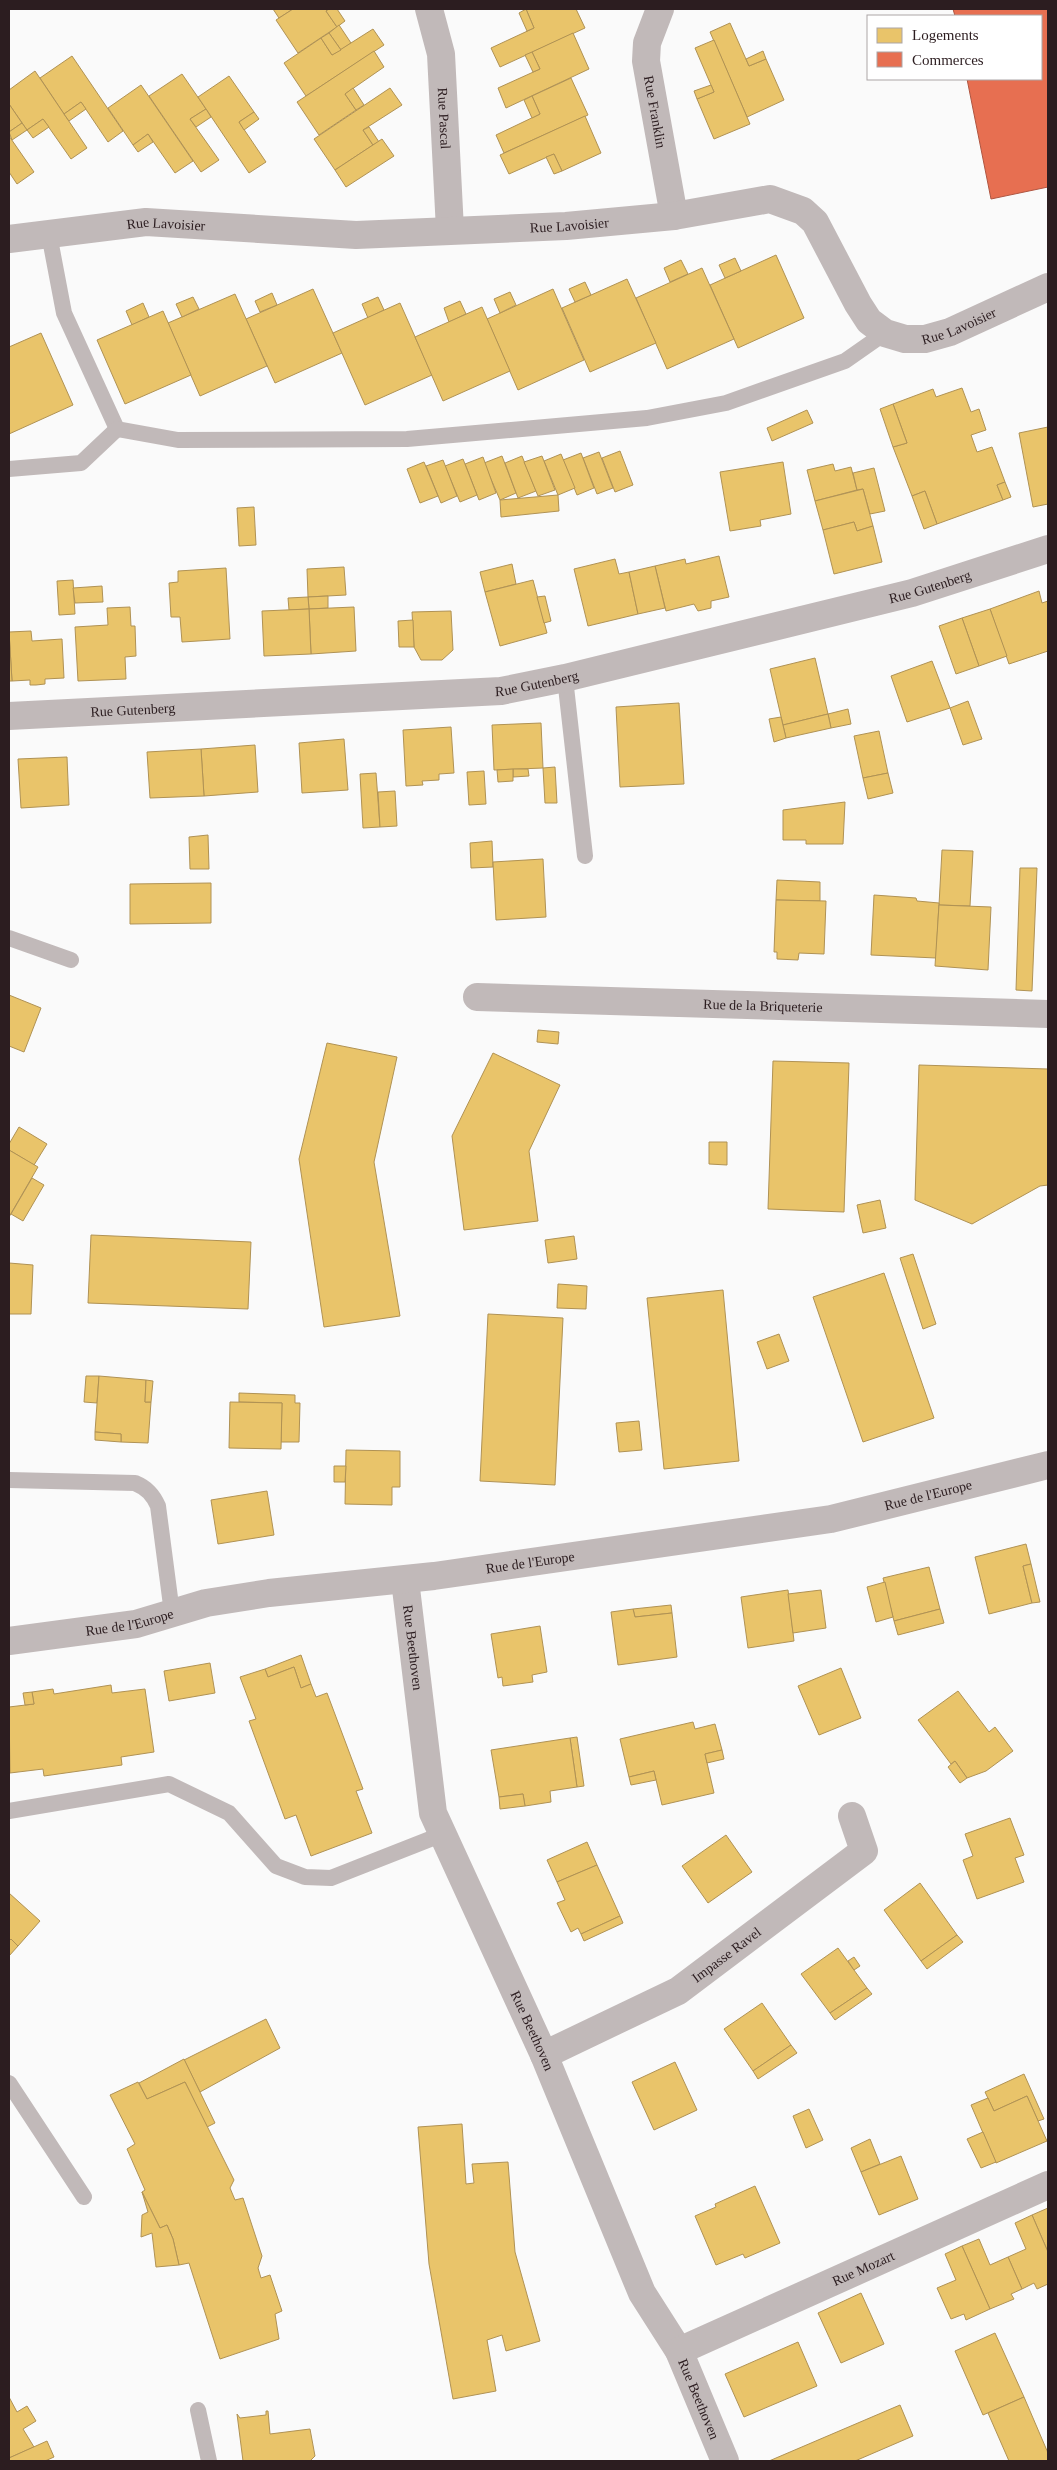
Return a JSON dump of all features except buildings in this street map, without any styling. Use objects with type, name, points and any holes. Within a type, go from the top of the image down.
[{"type":"street","name":"Rue Pascal","points":[[428,9],[441,54],[450,230]]},
{"type":"street","name":"Rue Franklin","points":[[660,9],[648,43],[646,62],[674,216]]},
{"type":"street","name":"Rue Lavoisier","points":[[9,239],[146,222],[356,235],[566,226],[674,216],[770,199],[791,205],[803,211],[815,222],[827,241],[858,304],[869,321],[885,333],[905,339],[925,339],[950,332],[1048,287]]},
{"type":"street","name":"Rue Gutenberg","points":[[9,716],[501,691],[565,678],[912,594],[1048,549]]},
{"type":"street","name":"Rue de la Briqueterie","points":[[478,997],[1048,1014]]},
{"type":"street","name":"Rue de l'Europe","points":[[9,1641],[136,1624],[206,1603],[269,1593],[405,1580],[832,1519],[1048,1465]]},
{"type":"street","name":"Rue Beethoven","points":[[405,1580],[433,1813],[544,2055],[642,2293],[679,2351],[725,2461]]},
{"type":"street","name":"Impasse Ravel","points":[[544,2055],[678,1991],[864,1852],[852,1816]]},
{"type":"street","name":"Rue Mozart","points":[[679,2351],[1048,2185]]},
{"type":"lane","points":[[49,234],[64,313],[116,429]]},
{"type":"lane","points":[[116,429],[178,440],[407,439],[647,418],[726,403],[845,361],[885,333]]},
{"type":"lane","points":[[9,469],[81,463],[116,429]]},
{"type":"lane","points":[[565,678],[584,856]]},
{"type":"lane","points":[[9,938],[71,960]]},
{"type":"lane","points":[[9,1480],[135,1483],[143,1486],[154,1496],[158,1506],[172,1613]]},
{"type":"lane","points":[[9,1811],[169,1784],[229,1813],[276,1866],[305,1877],[331,1878],[443,1834]]},
{"type":"lane","points":[[9,2083],[84,2197]]},
{"type":"lane","points":[[198,2410],[209,2461]]}]
